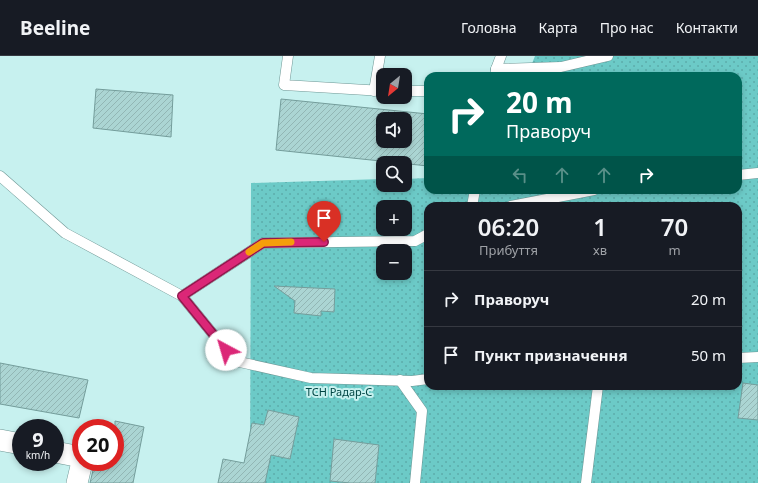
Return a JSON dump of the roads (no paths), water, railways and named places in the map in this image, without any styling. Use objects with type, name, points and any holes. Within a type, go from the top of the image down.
[{"type":"street","points":[[0,440],[12,442]]},
{"type":"street","points":[[77,483],[80,471]]},
{"type":"lane","points":[[288,56],[284,85],[376,91]]},
{"type":"lane","points":[[380,56],[380,68]]},
{"type":"lane","points":[[496,72],[501,56]]},
{"type":"lane","points":[[507,72],[561,67],[608,56]]},
{"type":"lane","points":[[412,91],[424,91]]},
{"type":"lane","points":[[742,175],[758,173]]},
{"type":"lane","points":[[0,176],[65,233],[182,296],[235,361],[311,378],[412,381],[424,380]]},
{"type":"lane","points":[[532,202],[573,194]]},
{"type":"lane","points":[[182,296],[263,243],[415,241],[424,236]]},
{"type":"lane","points":[[742,358],[758,357]]},
{"type":"lane","points":[[400,380],[422,411],[415,483]]},
{"type":"lane","points":[[586,483],[598,390]]},
{"type":"park label","name":"ТСН Радар-С","points":[[339,391]]}]
